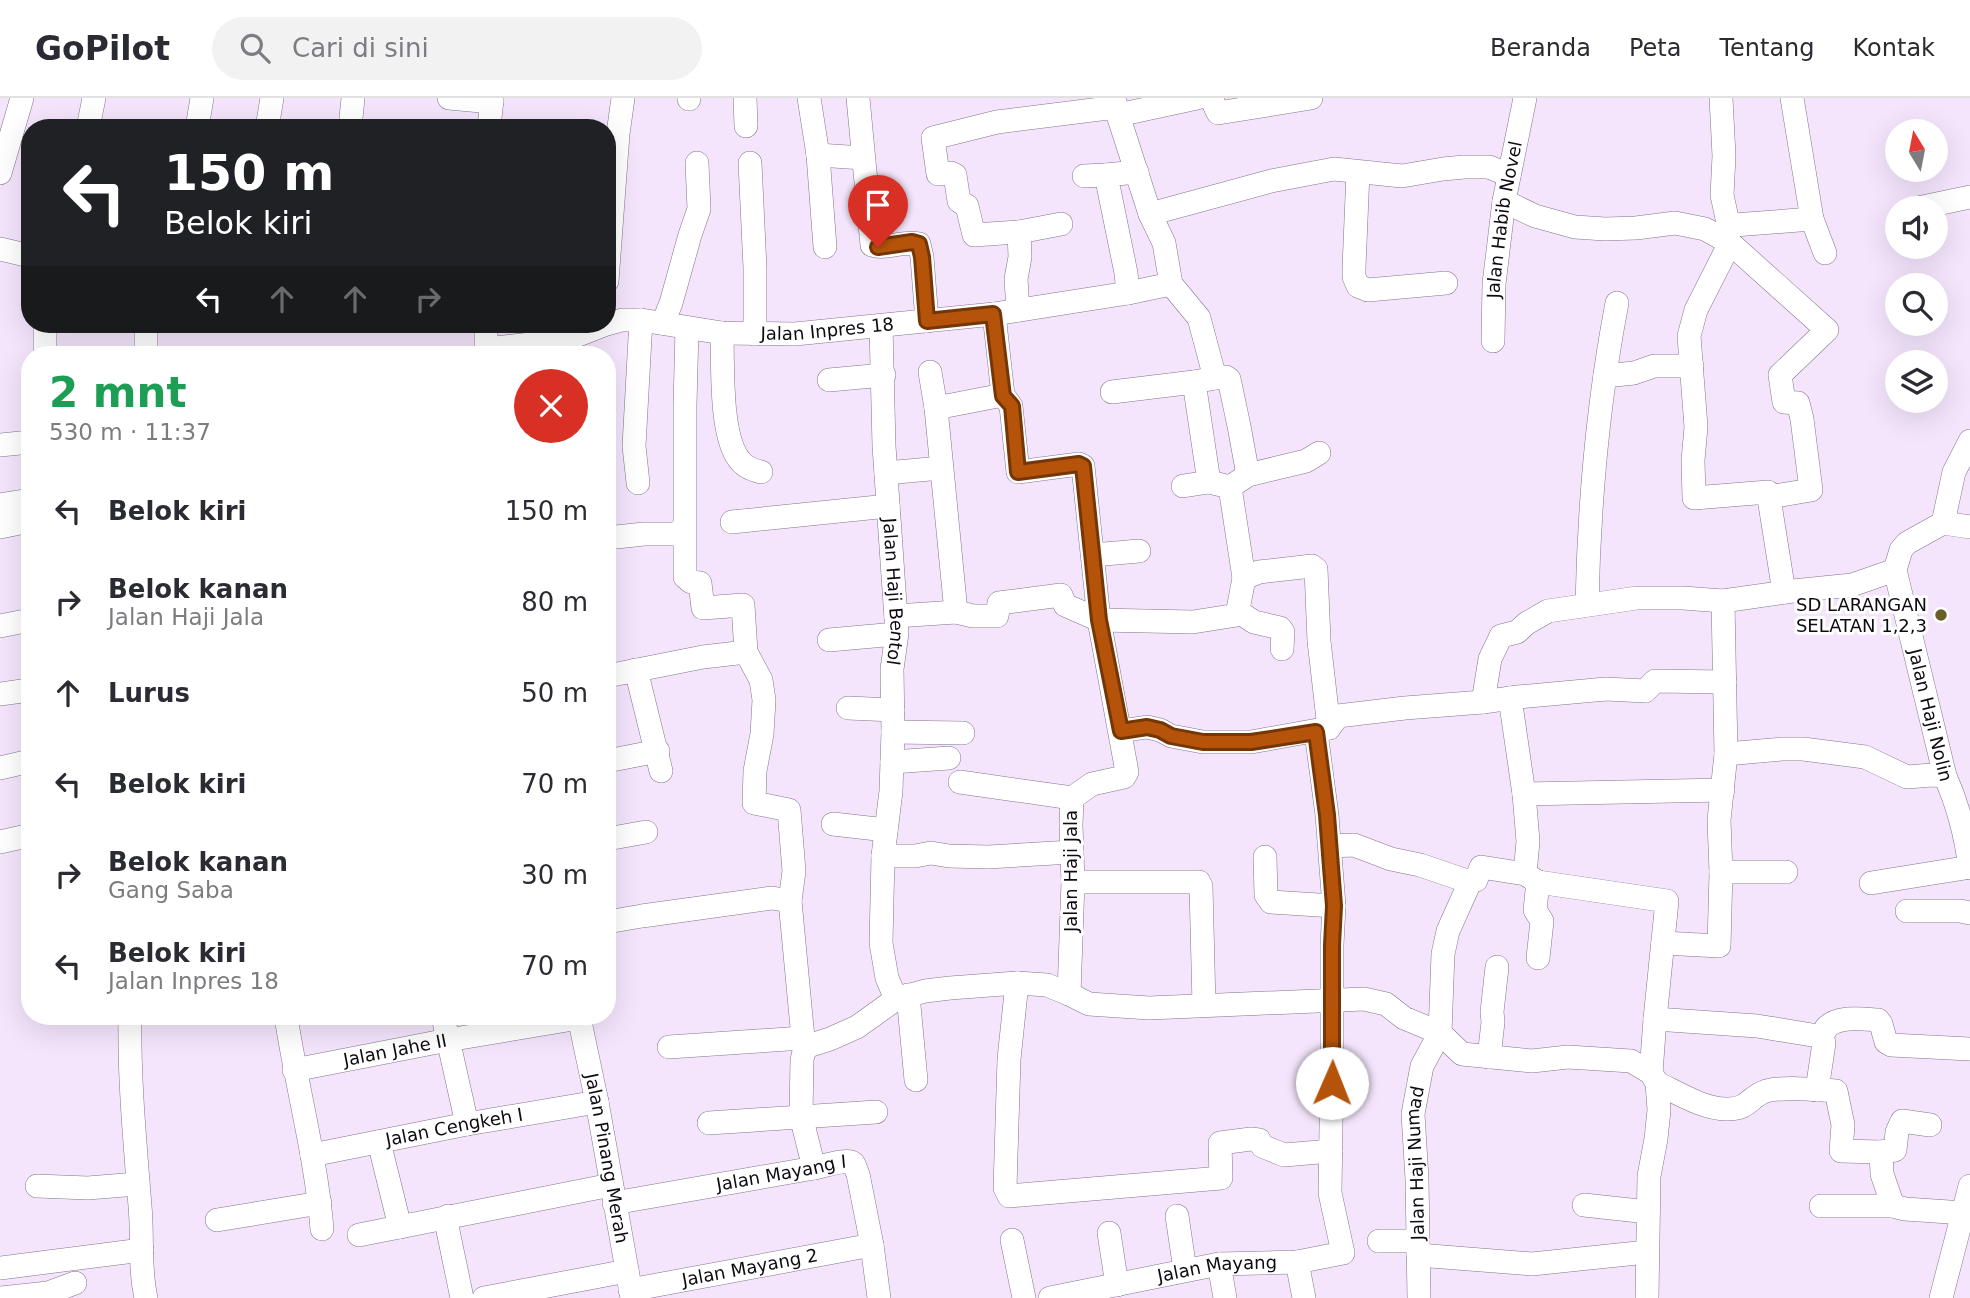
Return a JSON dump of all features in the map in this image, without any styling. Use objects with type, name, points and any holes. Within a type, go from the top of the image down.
[{"type":"street","points":[[0,173],[22,98]]},
{"type":"street","points":[[90,119],[94,98]]},
{"type":"street","points":[[198,119],[202,98]]},
{"type":"street","points":[[268,119],[272,98]]},
{"type":"street","points":[[351,119],[353,98]]},
{"type":"street","points":[[449,98],[492,100],[490,119]]},
{"type":"street","points":[[616,162],[623,98]]},
{"type":"street","points":[[745,98],[746,127]]},
{"type":"street","points":[[809,98],[818,155],[825,247]]},
{"type":"street","points":[[858,98],[872,246],[912,242],[919,244],[927,321]]},
{"type":"street","points":[[1061,224],[1019,232],[974,235],[967,206],[959,201],[955,175],[937,174],[933,138],[997,122],[1197,98]]},
{"type":"street","points":[[1211,98],[1218,113],[1311,98]]},
{"type":"street","name":"Jalan Habib Novel","points":[[1493,341],[1494,284],[1504,201],[1525,98]]},
{"type":"street","points":[[1721,98],[1724,156],[1722,195],[1728,223],[1734,225],[1812,219]]},
{"type":"street","points":[[1792,98],[1812,219],[1825,253]]},
{"type":"street","points":[[829,640],[956,612],[972,616],[998,616],[999,603],[1061,595],[1065,605],[1099,620],[1193,622],[1234,617],[1239,612],[1244,578],[1229,481],[1204,380],[1199,318],[1171,284],[1164,243],[1150,214],[1116,107]]},
{"type":"street","points":[[818,155],[863,158]]},
{"type":"street","points":[[638,483],[634,446],[652,321],[671,303],[699,209],[697,163]]},
{"type":"street","points":[[750,163],[755,334]]},
{"type":"street","points":[[1150,214],[1284,179],[1334,169],[1402,176],[1464,167],[1489,167],[1509,174]]},
{"type":"street","points":[[1128,293],[1126,273],[1095,175],[1137,172]]},
{"type":"street","points":[[1357,172],[1354,277],[1358,286],[1368,290],[1446,283]]},
{"type":"street","points":[[1948,202],[1970,197]]},
{"type":"street","points":[[1504,201],[1535,216],[1575,227],[1636,228],[1675,223],[1705,229],[1730,243],[1827,330],[1780,375],[1784,402],[1798,403],[1811,490],[1769,497]]},
{"type":"street","points":[[1018,310],[1016,279],[1020,257],[1019,232]]},
{"type":"street","points":[[1730,243],[1696,310],[1689,337],[1696,427],[1694,498],[1768,492],[1784,592]]},
{"type":"street","points":[[0,249],[21,254]]},
{"type":"street","name":"Jalan Inpres 18","points":[[616,321],[652,321],[722,340],[755,334],[796,334],[993,314],[1171,284]]},
{"type":"street","points":[[1587,605],[1588,538],[1608,348],[1617,303]]},
{"type":"street","points":[[936,408],[1003,396],[993,314]]},
{"type":"street","name":"Jalan Haji Bentol","points":[[881,326],[886,473],[896,625],[892,669],[891,791],[883,856],[881,943],[887,978],[902,997],[916,1080]]},
{"type":"street","points":[[687,329],[685,577],[691,582],[700,583],[703,608],[743,604],[746,652],[761,680],[764,700],[754,803],[789,810],[794,871],[790,901],[804,1043],[802,1116],[814,1168]]},
{"type":"street","name":"Jalan Inpres 18","points":[[524,346],[583,333]]},
{"type":"street","points":[[722,340],[726,426],[738,459],[754,471],[761,472]]},
{"type":"street","points":[[1605,376],[1634,373],[1654,366],[1692,366]]},
{"type":"street","points":[[930,372],[956,612]]},
{"type":"street","points":[[829,380],[884,375]]},
{"type":"street","points":[[1112,392],[1226,377],[1229,379],[1240,426],[1229,481]]},
{"type":"street","name":"Jalan Haji Jala","points":[[1003,396],[1012,406],[1019,472],[1083,465],[1099,620],[1121,731],[1126,774],[1092,784],[1072,798],[1073,882],[1069,993]]},
{"type":"street","points":[[1943,523],[1954,472],[1970,442]]},
{"type":"street","points":[[0,445],[21,443]]},
{"type":"street","points":[[1183,486],[1229,481],[1306,461],[1319,453]]},
{"type":"street","points":[[886,473],[941,468]]},
{"type":"street","points":[[0,505],[21,502]]},
{"type":"street","points":[[732,522],[888,506]]},
{"type":"street","points":[[0,527],[21,523]]},
{"type":"street","points":[[1483,702],[1490,659],[1501,636],[1517,632],[1548,611],[1637,598],[1723,601],[1852,585],[1895,570],[1900,550],[1907,543],[1943,523],[1970,527]]},
{"type":"street","points":[[616,537],[677,534],[684,527]]},
{"type":"street","points":[[0,542],[21,538]]},
{"type":"street","points":[[1093,555],[1139,551]]},
{"type":"street","points":[[1017,983],[1009,1059],[1005,1188],[1009,1196],[1221,1178],[1220,1143],[1259,1140],[1262,1146],[1284,1155],[1331,1151],[1334,906],[1316,569],[1312,566],[1259,572],[1244,578]]},
{"type":"street","name":"Jalan Haji Nolin","points":[[1895,570],[1956,787],[1970,867]]},
{"type":"street","points":[[1663,943],[1719,947],[1719,820],[1726,754],[1723,601]]},
{"type":"street","points":[[1239,612],[1254,622],[1280,628],[1283,632],[1282,649]]},
{"type":"street","points":[[0,626],[21,622]]},
{"type":"street","points":[[616,674],[703,657],[746,652]]},
{"type":"street","points":[[616,761],[659,761],[636,670]]},
{"type":"street","points":[[1121,731],[1147,727],[1171,736],[1203,742],[1251,742],[1323,730],[1338,716],[1606,689],[1645,691],[1655,681],[1725,682]]},
{"type":"street","points":[[0,694],[21,691]]},
{"type":"street","points":[[1510,698],[1524,794],[1535,910],[1542,921],[1538,958]]},
{"type":"street","points":[[848,708],[893,721],[963,733]]},
{"type":"street","points":[[1726,754],[1783,748],[1865,757],[1907,777],[1932,775],[1956,787]]},
{"type":"street","points":[[892,762],[949,758]]},
{"type":"street","points":[[0,768],[21,763]]},
{"type":"street","points":[[960,782],[1072,798]]},
{"type":"street","points":[[1524,794],[1723,790]]},
{"type":"street","points":[[833,824],[886,830]]},
{"type":"street","points":[[616,837],[646,832]]},
{"type":"street","points":[[1330,846],[1354,845],[1470,882],[1476,880],[1481,867],[1667,901],[1655,1019],[1654,1078],[1659,1110],[1649,1176],[1647,1298]]},
{"type":"street","points":[[883,856],[931,853],[988,857],[1072,852]]},
{"type":"street","points":[[1265,857],[1266,895],[1271,902],[1334,906]]},
{"type":"street","points":[[1871,883],[1970,867]]},
{"type":"street","points":[[1721,872],[1786,872]]},
{"type":"street","points":[[1073,882],[1199,882],[1204,1005]]},
{"type":"street","points":[[1440,1033],[1445,942],[1470,882]]},
{"type":"street","points":[[616,920],[772,898],[790,901]]},
{"type":"street","points":[[1907,911],[1970,913]]},
{"type":"street","points":[[1489,1057],[1497,967]]},
{"type":"street","points":[[669,1047],[830,1040],[857,1027],[902,997],[950,988],[1017,983],[1047,985],[1089,1004],[1113,1006],[1364,999],[1386,1004],[1404,1018],[1440,1033],[1462,1054],[1532,1061],[1568,1058],[1631,1061],[1654,1078],[1709,1108],[1729,1110],[1744,1107],[1764,1092],[1776,1090],[1836,1091],[1843,1125],[1842,1151],[1895,1150],[1897,1132],[1902,1121],[1930,1125]]},
{"type":"street","points":[[1655,1019],[1757,1026],[1818,1036],[1824,1043],[1817,1090]]},
{"type":"street","points":[[1821,1038],[1826,1028],[1840,1021],[1878,1020],[1886,1042],[1891,1045],[1970,1049]]},
{"type":"street","points":[[130,1025],[142,1281],[146,1298]]},
{"type":"street","points":[[287,1025],[312,1155],[322,1229]]},
{"type":"street","points":[[445,1025],[467,1124]]},
{"type":"street","name":"Jalan Jahe II","points":[[294,1070],[533,1025]]},
{"type":"street","name":"Jalan Pinang Merah","points":[[581,1025],[630,1286]]},
{"type":"street","name":"Jalan Haji Numad","points":[[1419,1298],[1413,1114],[1422,1066],[1440,1033]]},
{"type":"street","name":"Jalan Cengkeh I","points":[[312,1155],[467,1124],[597,1102]]},
{"type":"street","points":[[709,1123],[876,1112]]},
{"type":"street","points":[[379,1142],[400,1227]]},
{"type":"street","name":"Jalan Mayang","points":[[1051,1298],[1127,1288],[1185,1270],[1219,1265],[1297,1262],[1343,1253],[1330,1193],[1331,1151]]},
{"type":"street","points":[[1881,1152],[1882,1174],[1893,1206]]},
{"type":"street","name":"Jalan Mayang I","points":[[359,1235],[612,1194],[851,1162],[855,1165],[872,1245],[879,1298]]},
{"type":"street","points":[[37,1185],[88,1188],[137,1184]]},
{"type":"street","points":[[1941,1298],[1970,1186]]},
{"type":"street","points":[[217,1220],[320,1203]]},
{"type":"street","points":[[1584,1205],[1648,1212]]},
{"type":"street","points":[[1821,1206],[1893,1206],[1964,1213]]},
{"type":"street","points":[[1177,1216],[1185,1270]]},
{"type":"street","points":[[447,1221],[462,1298]]},
{"type":"street","points":[[1109,1233],[1127,1288]]},
{"type":"street","points":[[1012,1240],[1024,1298]]},
{"type":"street","points":[[1379,1241],[1532,1264],[1647,1252]]},
{"type":"street","name":"Jalan Mayang 2","points":[[484,1298],[630,1286],[872,1245]]},
{"type":"street","points":[[0,1268],[142,1250]]},
{"type":"street","points":[[1297,1262],[1304,1298]]},
{"type":"street","points":[[1219,1265],[1225,1298]]},
{"type":"street","points":[[0,1298],[63,1290]]},
{"type":"place","name":"SD LARANGAN SELATAN 1,2,3","points":[[1941,615]]},
{"type":"route","points":[[878,247],[912,242],[919,244],[927,321],[993,314],[1003,396],[1012,406],[1018,472],[1082,464],[1099,620],[1121,731],[1147,727],[1171,736],[1203,742],[1251,742],[1316,732],[1327,815],[1334,906],[1332,1083]]}]
